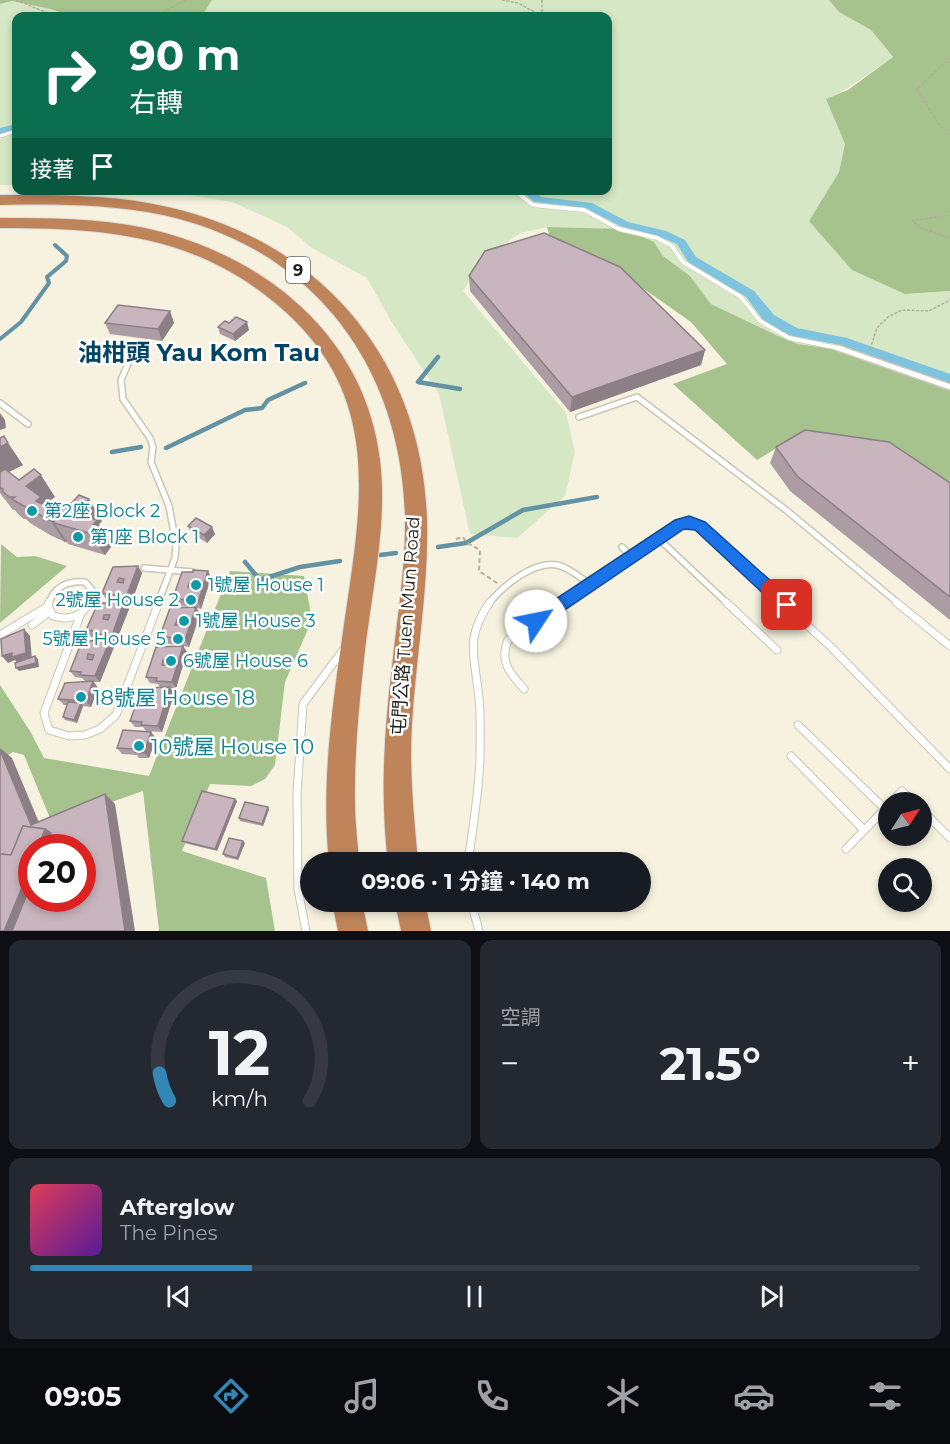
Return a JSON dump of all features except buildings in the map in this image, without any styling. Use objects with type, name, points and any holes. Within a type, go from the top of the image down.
[{"type":"highway","name":"屯門公路 Tuen Mun Road","points":[[0,200],[65,200],[131,205],[168,212],[226,230],[268,250],[301,273],[335,303],[370,348],[386,376],[399,409],[409,451],[415,496],[415,546],[397,756],[397,793],[402,852]]},
{"type":"highway","name":"9","points":[[0,223],[67,223],[109,227],[154,235],[188,245],[261,281],[290,304],[316,331],[337,361],[355,399],[370,459],[370,506],[366,557],[340,772],[344,852]]},
{"type":"highway","points":[[349,912],[353,931]]},
{"type":"highway","points":[[412,912],[416,931]]},
{"type":"lane","points":[[520,195],[533,205],[584,210],[620,229],[657,238],[672,246],[682,262],[741,297],[760,321],[789,338],[840,348],[950,387]]},
{"type":"lane","points":[[32,625],[48,609],[52,594],[57,588],[71,582],[84,582],[92,590],[91,602],[81,613],[44,713],[49,730],[68,737],[90,736],[117,715],[171,571],[176,544],[169,506],[152,462],[153,447],[150,438],[123,399],[121,380],[134,350]]},
{"type":"lane","points":[[579,417],[637,397],[786,510],[950,646]]},
{"type":"lane","points":[[0,403],[28,424]]},
{"type":"lane","points":[[524,689],[504,665],[503,654],[508,640],[680,524],[689,522],[700,526],[832,648],[950,769]]},
{"type":"lane","points":[[659,539],[777,650]]},
{"type":"lane","points":[[622,548],[631,557]]},
{"type":"lane","points":[[469,852],[479,785],[479,691],[472,660],[473,639],[479,621],[499,591],[532,570],[552,565],[563,567],[590,584]]},
{"type":"lane","points":[[144,568],[195,573]]},
{"type":"lane","points":[[48,609],[59,618],[66,619],[81,613]]},
{"type":"lane","points":[[0,635],[48,609]]},
{"type":"lane","points":[[306,931],[298,889],[297,794],[303,704],[355,633]]},
{"type":"lane","points":[[798,725],[878,797]]},
{"type":"lane","points":[[791,756],[864,830]]},
{"type":"lane","points":[[846,849],[878,816]]},
{"type":"lane","points":[[932,820],[950,838]]},
{"type":"lane","points":[[474,912],[479,931]]},
{"type":"path","points":[[16,0],[45,12]]},
{"type":"path","points":[[163,12],[187,0]]},
{"type":"path","points":[[502,0],[518,3],[535,12]]},
{"type":"path","points":[[950,58],[918,89],[927,99],[930,115],[940,128],[950,135]]},
{"type":"path","points":[[950,215],[912,221],[921,228],[950,238]]},
{"type":"path","points":[[871,347],[877,328],[888,317],[902,310],[929,311],[950,300]]},
{"type":"path","points":[[456,538],[463,537],[466,542],[480,550],[479,571],[500,584]]},
{"type":"green space","points":[[0,0],[212,0],[204,12],[59,12],[12,1],[0,4]]},
{"type":"green space","points":[[212,0],[829,0],[839,12],[871,30],[893,58],[826,99],[845,144],[839,172],[809,221],[905,294],[950,291],[950,383],[896,362],[847,351],[798,344],[778,336],[711,304],[690,276],[663,256],[654,242],[626,229],[547,227],[521,233],[486,256],[463,291],[566,413],[575,452],[565,496],[517,538],[470,534],[439,394],[391,321],[367,278],[312,248],[287,227],[233,202],[187,195],[612,195],[612,12],[204,12]]},
{"type":"green space","points":[[829,0],[950,0],[950,291],[905,294],[852,270],[809,221],[839,172],[845,144],[826,99],[848,90],[893,57],[871,30],[839,12]]},
{"type":"green space","points":[[12,1],[59,12],[12,12],[12,185],[0,185],[0,4]]},
{"type":"green space","points":[[547,227],[626,229],[654,242],[663,256],[690,276],[711,304],[778,336],[798,344],[847,351],[896,362],[950,383],[950,493],[793,438],[757,460],[673,384],[727,364],[691,322],[624,275],[554,252]]},
{"type":"green space","points":[[1,544],[17,557],[35,556],[67,566],[0,623]]},
{"type":"green space","points":[[230,571],[304,576],[312,620],[285,682],[275,765],[265,779],[251,786],[210,784],[182,851],[266,878],[275,931],[159,931],[143,791],[52,823],[24,755],[13,752],[0,760],[0,685],[30,731],[44,758],[149,776]]},
{"type":"waterway","points":[[0,131],[12,128]]},
{"type":"waterway","points":[[532,195],[538,200],[588,205],[624,224],[662,233],[681,242],[692,259],[750,294],[769,318],[793,332],[842,341],[950,379]]},
{"type":"waterway","points":[[0,339],[21,322],[49,283],[47,277],[66,261],[67,256],[55,245]]},
{"type":"waterway","points":[[438,357],[418,382],[460,389]]},
{"type":"waterway","points":[[166,448],[245,410],[262,408],[268,400],[305,383]]},
{"type":"waterway","points":[[112,452],[141,447]]},
{"type":"waterway","points":[[438,547],[466,543],[523,510],[597,497]]},
{"type":"waterway","points":[[380,555],[396,553]]},
{"type":"waterway","points":[[245,562],[260,580],[300,567],[340,561]]},
{"type":"place","name":"第2座 Block 2","points":[[32,511]]},
{"type":"place","name":"第1座 Block 1","points":[[78,537]]},
{"type":"place","name":"1號屋 House 1","points":[[196,585]]},
{"type":"place","name":"2號屋 House 2","points":[[191,600]]},
{"type":"place","name":"1號屋 House 3","points":[[184,621]]},
{"type":"place","name":"5號屋 House 5","points":[[178,639]]},
{"type":"place","name":"6號屋 House 6","points":[[171,661]]},
{"type":"place","name":"18號屋 House 18","points":[[81,697]]},
{"type":"place","name":"10號屋 House 10","points":[[139,746]]},
{"type":"district","name":"油柑頭 Yau Kom Tau","points":[[199,352]]},
{"type":"route","points":[[536,621],[680,524],[689,522],[700,526],[787,605]]}]
